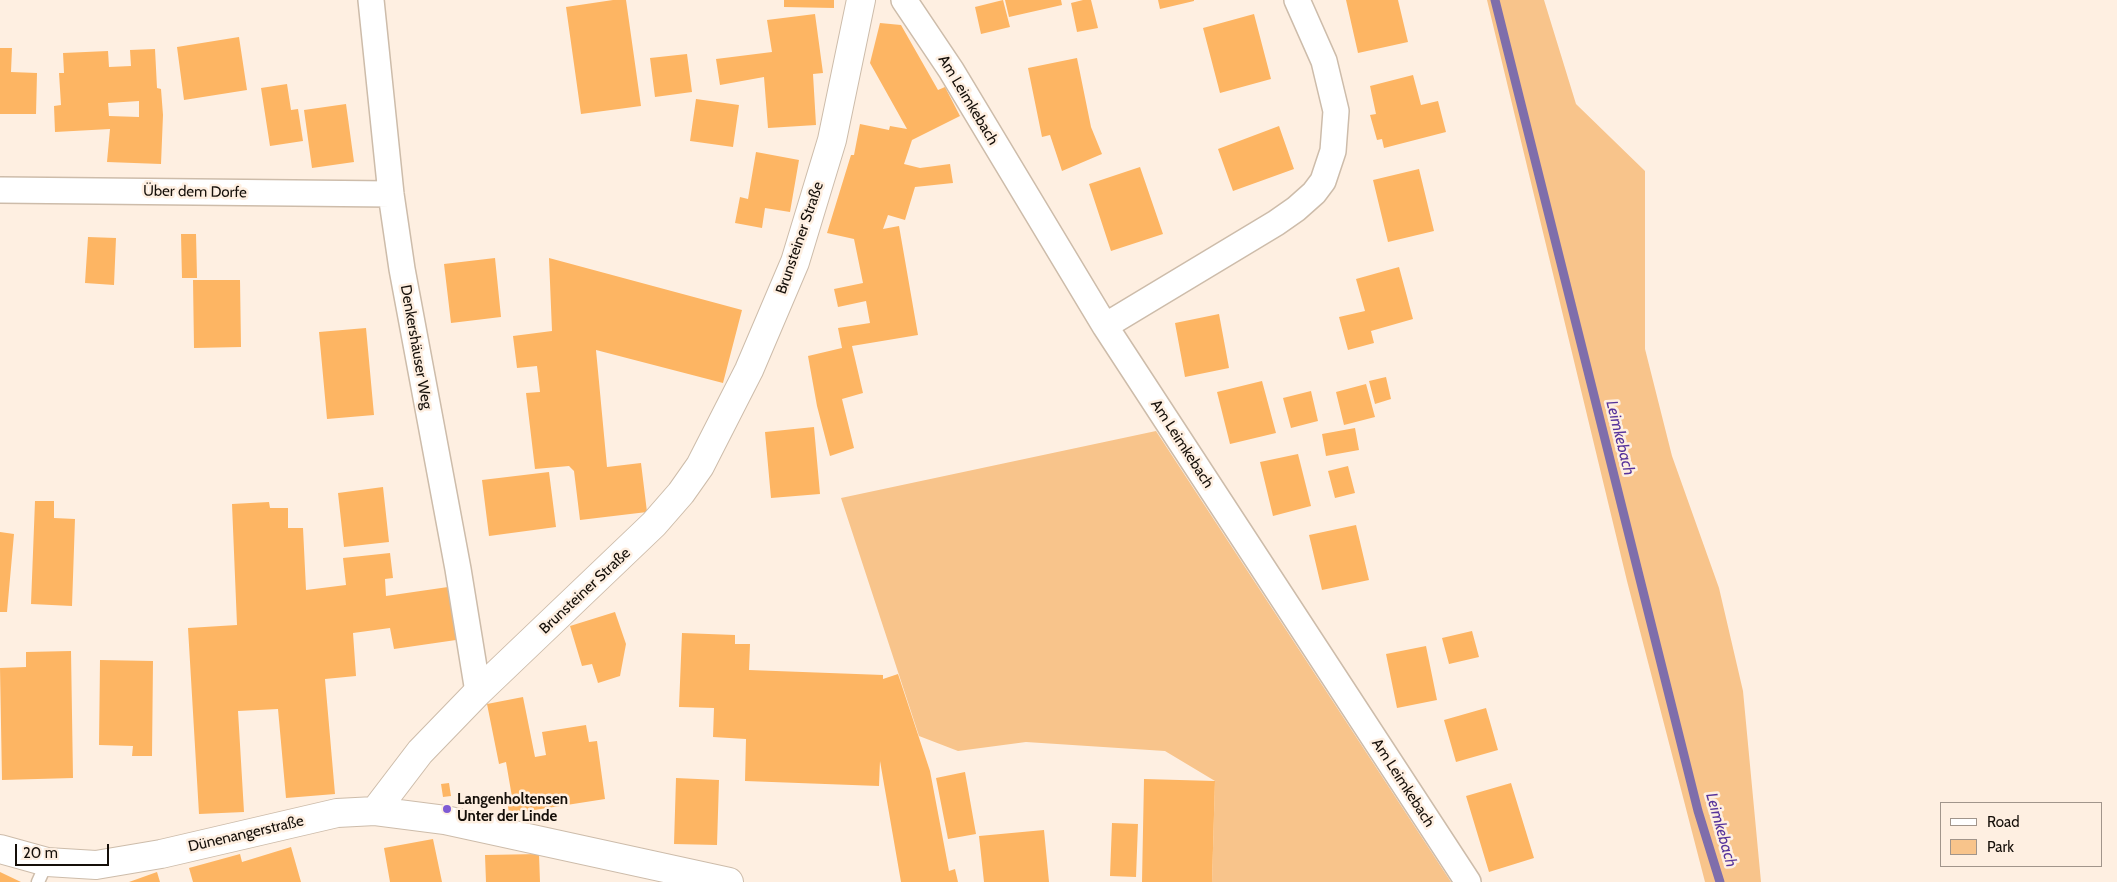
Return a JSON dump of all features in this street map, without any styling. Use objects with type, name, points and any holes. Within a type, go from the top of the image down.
[{"type":"street","name":"Denkershäuser Weg","points":[[371,0],[391,194],[414,343],[458,569],[478,692]]},
{"type":"street","name":"Brunsteiner Straße","points":[[375,811],[420,752],[478,692],[654,524],[700,466],[723,425],[770,323],[795,262],[832,140],[861,0]]},
{"type":"street","name":"Am Leimkebach","points":[[904,0],[951,70],[1105,326],[1468,882]]},
{"type":"street","points":[[1105,326],[1276,224],[1314,193],[1323,181],[1333,151],[1336,111],[1324,61],[1297,0]]},
{"type":"street","name":"Über dem Dorfe","points":[[0,190],[391,194]]},
{"type":"street","points":[[375,811],[445,820],[729,882]]},
{"type":"street","name":"Dünenangerstraße","points":[[0,849],[42,872],[77,865],[117,862],[337,813],[375,811]]},
{"type":"green space","points":[[1487,0],[1544,0],[1576,104],[1645,171],[1645,349],[1672,456],[1719,588],[1743,691],[1761,882],[1705,882],[1627,581]]},
{"type":"green space","points":[[1156,431],[1451,882],[1212,882],[1215,781],[1165,751],[1026,742],[958,751],[919,736],[841,498]]},
{"type":"building","points":[[613,0],[626,0],[641,106],[581,114],[566,7]]},
{"type":"building","points":[[784,0],[834,0],[834,8],[784,7]]},
{"type":"building","points":[[1003,0],[1010,27],[981,34],[975,7]]},
{"type":"building","points":[[1005,0],[1061,0],[1062,5],[1009,17]]},
{"type":"building","points":[[1091,0],[1098,28],[1077,32],[1071,3]]},
{"type":"building","points":[[1158,0],[1194,0],[1194,1],[1160,9]]},
{"type":"building","points":[[1346,0],[1398,0],[1408,42],[1358,53]]},
{"type":"building","points":[[815,14],[823,73],[813,74],[816,125],[768,128],[764,77],[720,85],[716,59],[772,52],[767,20]]},
{"type":"building","points":[[1254,14],[1271,79],[1220,93],[1203,28]]},
{"type":"building","points":[[880,23],[901,25],[938,90],[945,87],[960,116],[912,140],[904,164],[920,168],[950,164],[953,183],[915,187],[905,220],[888,215],[883,229],[899,226],[918,335],[852,346],[863,393],[842,399],[854,448],[830,456],[817,406],[808,356],[842,348],[838,328],[870,323],[866,301],[838,307],[834,289],[863,283],[854,239],[827,233],[851,155],[854,155],[860,124],[889,130],[890,126],[907,129],[870,63]]},
{"type":"building","points":[[239,37],[247,90],[184,100],[177,47]]},
{"type":"building","points":[[0,48],[12,48],[11,72],[37,73],[36,114],[0,114]]},
{"type":"building","points":[[155,49],[157,88],[161,89],[163,115],[161,164],[107,162],[110,129],[55,132],[54,106],[61,105],[59,73],[64,73],[63,53],[108,51],[109,67],[131,66],[130,50]],"holes":[[[139,101],[139,117],[109,116],[108,103]]]},
{"type":"building","points":[[687,54],[692,92],[655,97],[650,58]]},
{"type":"building","points":[[1077,58],[1091,127],[1102,154],[1062,171],[1050,135],[1042,137],[1028,68]]},
{"type":"building","points":[[1413,75],[1421,105],[1438,101],[1446,132],[1384,148],[1382,139],[1377,140],[1370,115],[1376,114],[1370,86]]},
{"type":"building","points":[[287,84],[291,110],[298,109],[303,141],[270,146],[261,88]]},
{"type":"building","points":[[696,99],[739,105],[733,147],[690,141]]},
{"type":"building","points":[[346,104],[354,162],[312,168],[304,110]]},
{"type":"building","points":[[1279,126],[1294,169],[1233,191],[1218,149]]},
{"type":"building","points":[[756,152],[799,160],[790,212],[765,208],[762,228],[735,223],[740,197],[748,199]]},
{"type":"building","points":[[1140,167],[1163,234],[1111,251],[1089,184]]},
{"type":"building","points":[[1419,169],[1434,231],[1388,242],[1373,180]]},
{"type":"building","points":[[181,234],[196,234],[197,278],[182,278]]},
{"type":"building","points":[[88,237],[116,238],[114,285],[85,283]]},
{"type":"building","points":[[495,258],[501,317],[451,323],[444,264]]},
{"type":"building","points":[[549,258],[742,310],[723,383],[596,350],[607,467],[641,463],[647,512],[580,520],[574,471],[569,466],[535,469],[526,393],[540,392],[537,366],[517,368],[513,336],[552,331]]},
{"type":"building","points":[[1399,267],[1413,319],[1371,331],[1374,343],[1348,350],[1339,317],[1365,311],[1356,279]]},
{"type":"building","points":[[193,280],[240,280],[241,347],[194,348]]},
{"type":"building","points":[[1219,314],[1229,368],[1185,377],[1175,323]]},
{"type":"building","points":[[366,328],[374,415],[327,419],[319,332]]},
{"type":"building","points":[[1386,377],[1391,399],[1375,404],[1369,381]]},
{"type":"building","points":[[1262,381],[1276,433],[1230,444],[1217,392]]},
{"type":"building","points":[[1366,384],[1375,417],[1344,425],[1336,392]]},
{"type":"building","points":[[1311,391],[1318,421],[1291,428],[1283,398]]},
{"type":"building","points":[[814,427],[820,494],[771,498],[765,432]]},
{"type":"building","points":[[1355,428],[1359,450],[1326,456],[1322,434]]},
{"type":"building","points":[[1298,454],[1311,506],[1273,516],[1260,462]]},
{"type":"building","points":[[1348,466],[1355,493],[1335,498],[1328,471]]},
{"type":"building","points":[[549,472],[556,527],[489,536],[482,480]]},
{"type":"building","points":[[383,487],[389,542],[344,547],[338,493]]},
{"type":"building","points":[[35,501],[54,501],[54,518],[75,519],[72,606],[31,604]]},
{"type":"building","points":[[269,502],[270,508],[288,508],[288,528],[303,528],[306,590],[346,585],[343,558],[390,553],[393,578],[385,579],[386,596],[448,587],[456,640],[394,649],[390,628],[353,633],[356,676],[325,679],[335,794],[286,798],[278,709],[238,711],[244,812],[199,814],[188,628],[237,625],[232,504]]},
{"type":"building","points":[[1356,525],[1369,580],[1322,590],[1309,535]]},
{"type":"building","points":[[0,532],[14,534],[7,612],[0,612]]},
{"type":"building","points":[[615,612],[626,644],[620,676],[598,683],[592,664],[582,666],[570,626]]},
{"type":"building","points":[[1472,631],[1479,657],[1449,664],[1442,638]]},
{"type":"building","points":[[682,633],[735,635],[735,644],[750,644],[749,670],[883,675],[883,679],[898,674],[930,771],[949,871],[955,869],[958,882],[901,882],[880,761],[879,786],[745,781],[746,739],[713,737],[714,708],[679,707]]},
{"type":"building","points":[[1426,646],[1437,700],[1397,708],[1386,654]]},
{"type":"building","points":[[71,651],[73,778],[2,780],[0,668],[26,667],[26,652]]},
{"type":"building","points":[[100,660],[153,661],[152,756],[132,756],[133,746],[99,745]]},
{"type":"building","points":[[523,697],[535,757],[546,755],[542,732],[586,725],[589,742],[597,741],[605,799],[509,814],[507,798],[512,797],[506,762],[499,764],[487,704]]},
{"type":"building","points":[[1486,708],[1498,750],[1456,762],[1444,720]]},
{"type":"building","points":[[965,772],[976,834],[948,839],[936,778]]},
{"type":"building","points":[[676,778],[719,780],[717,845],[674,844]]},
{"type":"building","points":[[1144,779],[1215,781],[1212,882],[1142,882]]},
{"type":"building","points":[[449,783],[451,796],[443,797],[441,784]]},
{"type":"building","points":[[1511,783],[1534,858],[1489,872],[1466,796]]},
{"type":"building","points":[[1112,823],[1138,824],[1136,877],[1110,876]]},
{"type":"building","points":[[1044,830],[1049,882],[984,882],[979,836]]},
{"type":"building","points":[[433,839],[442,882],[390,882],[384,848]]},
{"type":"building","points":[[291,847],[301,882],[193,882],[189,868],[240,854],[242,862]]},
{"type":"building","points":[[539,854],[540,882],[486,882],[485,855]]},
{"type":"building","points":[[0,872],[21,882],[0,882]]},
{"type":"building","points":[[157,872],[160,882],[129,882]]},
{"type":"waterway","name":"Leimkebach","points":[[1495,0],[1698,811],[1720,882]]},
{"type":"place","name":"Langenholtensen Unter der Linde","points":[[447,809]]}]
